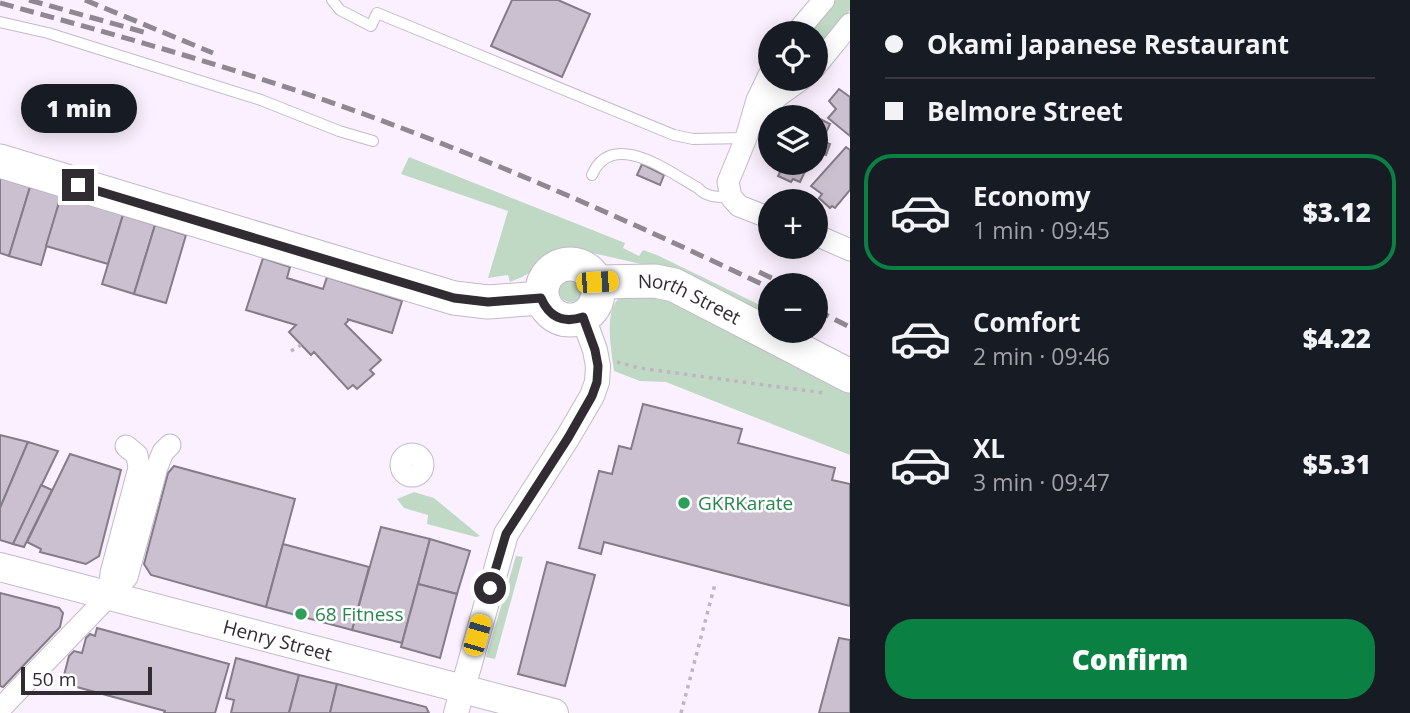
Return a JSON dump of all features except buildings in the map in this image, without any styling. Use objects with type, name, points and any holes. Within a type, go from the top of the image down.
[{"type":"highway","points":[[0,161],[454,298],[488,302],[541,298]]},
{"type":"highway","points":[[576,264],[592,274],[597,282],[595,306],[583,317],[566,321],[557,318],[550,313],[541,298],[544,279],[557,266],[576,264]]},
{"type":"highway","name":"North Street","points":[[597,282],[655,281],[674,285],[842,385]]},
{"type":"main road","name":"Henry Street","points":[[0,567],[109,596],[459,701],[554,713]]},
{"type":"street","points":[[806,21],[824,0]]},
{"type":"street","points":[[828,51],[850,24]]},
{"type":"street","points":[[758,214],[744,210],[731,197],[728,182],[761,91]]},
{"type":"street","points":[[746,138],[767,107],[787,91]]},
{"type":"street","points":[[828,241],[850,250]]},
{"type":"street","points":[[459,701],[506,534],[568,438],[597,382],[595,350],[583,317]]},
{"type":"street","points":[[3,703],[127,577],[157,467],[163,452],[170,445]]},
{"type":"street","points":[[109,596],[111,573],[139,466],[137,456],[126,446]]},
{"type":"lane","points":[[332,0],[340,10],[370,26],[377,13],[674,135],[693,139],[746,138]]},
{"type":"lane","points":[[0,22],[48,33],[261,100],[339,131],[373,141]]},
{"type":"lane","points":[[592,175],[597,163],[605,157],[617,153],[633,154],[688,182],[704,194],[731,197]]},
{"type":"path","points":[[291,351],[301,345]]},
{"type":"path","points":[[615,353],[616,361],[639,368],[842,385]]},
{"type":"path","points":[[681,713],[715,584]]},
{"type":"green space","points":[[833,0],[850,0],[850,10],[828,38],[828,21],[816,21]]},
{"type":"green space","points":[[409,157],[625,243],[623,248],[639,256],[643,250],[657,255],[758,304],[758,314],[650,266],[579,250],[559,254],[510,282],[508,275],[488,278],[508,211],[401,174]]},
{"type":"green space","points":[[571,276],[580,280],[584,289],[580,298],[571,302],[562,298],[558,289],[562,280]]},
{"type":"green space","points":[[654,289],[758,339],[758,343],[765,343],[850,384],[850,455],[666,382],[640,381],[614,371],[610,320],[616,302],[629,293]]},
{"type":"green space","points":[[414,492],[434,498],[480,536],[427,524],[428,515],[404,508],[397,499]]},
{"type":"green space","points":[[516,556],[523,557],[495,659],[486,657]]},
{"type":"railway","points":[[29,0],[147,33]]},
{"type":"railway","points":[[85,0],[213,53]]},
{"type":"railway","points":[[0,3],[239,72],[380,120],[577,200],[758,282]]},
{"type":"railway","points":[[828,316],[850,327]]},
{"type":"place","name":"GKRKarate","points":[[684,503]]},
{"type":"place","name":"68 Fitness","points":[[301,614]]},
{"type":"route","points":[[78,185],[454,298],[488,302],[541,298],[544,306],[557,318],[566,321],[583,317],[595,350],[597,382],[568,438],[506,534],[490,588]]}]
